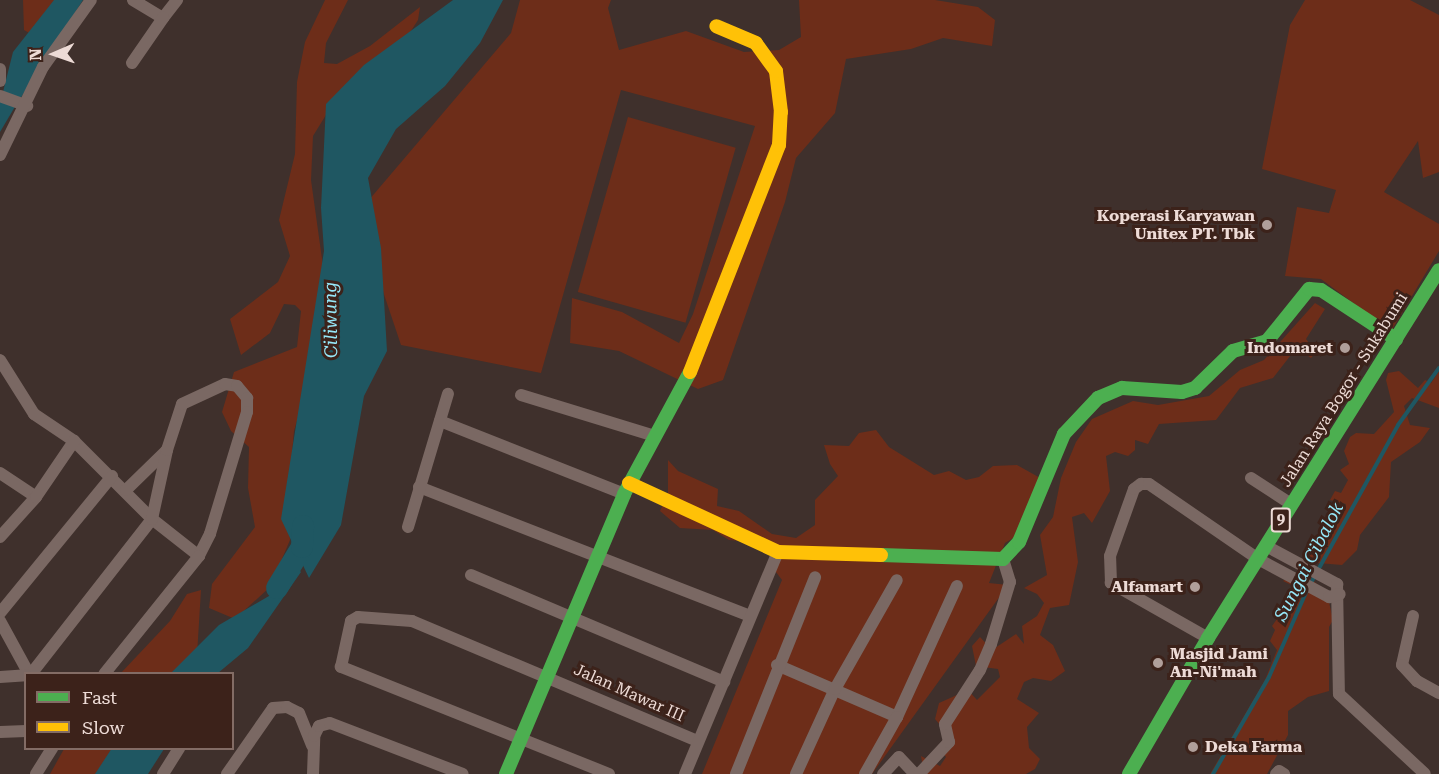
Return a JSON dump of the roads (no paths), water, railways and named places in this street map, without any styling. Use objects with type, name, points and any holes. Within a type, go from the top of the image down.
[{"type":"main road","points":[[506,774],[575,616],[597,554],[627,489],[697,358],[779,145],[782,112],[776,71],[756,43],[716,26]]},
{"type":"main road","name":"Jalan Raya Bogor - Sukabumi","points":[[1129,774],[1208,638],[1439,270]]},
{"type":"main road","points":[[627,489],[778,552],[1003,559],[1019,542],[1064,434],[1098,398],[1122,388],[1182,392],[1196,388],[1233,351],[1267,341],[1304,295],[1315,288],[1396,339]]},
{"type":"street","points":[[0,155],[27,106],[43,67],[91,0]]},
{"type":"street","points":[[133,0],[163,18]]},
{"type":"street","points":[[132,63],[177,0]]},
{"type":"street","points":[[0,69],[0,81]]},
{"type":"street","points":[[0,96],[27,106]]},
{"type":"street","points":[[0,360],[28,408],[74,441],[112,476],[152,519],[199,556]]},
{"type":"street","points":[[31,672],[152,519],[167,450],[182,404],[225,384],[243,391],[247,412],[210,534],[199,556],[106,672]]},
{"type":"street","points":[[408,526],[448,394]]},
{"type":"street","points":[[521,395],[655,436]]},
{"type":"street","points":[[440,422],[627,489]]},
{"type":"street","points":[[0,537],[36,497],[74,441]]},
{"type":"street","points":[[126,490],[167,450]]},
{"type":"street","points":[[0,473],[36,497]]},
{"type":"street","points":[[0,613],[112,476]]},
{"type":"street","points":[[1251,478],[1291,504]]},
{"type":"street","points":[[1208,638],[1111,582],[1110,556],[1134,489],[1149,484],[1258,559],[1301,581],[1335,592]]},
{"type":"street","points":[[418,487],[597,554],[750,616]]},
{"type":"street","points":[[1266,546],[1306,568],[1335,592],[1339,694],[1421,772]]},
{"type":"street","points":[[685,774],[778,552]]},
{"type":"street","points":[[883,774],[899,757],[917,774],[949,742],[945,724],[980,670],[991,644],[1010,582],[1003,559]]},
{"type":"street","points":[[471,574],[575,616],[724,682]]},
{"type":"street","points":[[736,774],[777,665],[815,577]]},
{"type":"street","points":[[796,774],[835,689],[897,580]]},
{"type":"street","points":[[866,774],[897,717],[957,586]]},
{"type":"street","points":[[1413,616],[1402,665],[1417,681],[1439,693]]},
{"type":"street","name":"Jalan Mawar III","points":[[523,737],[341,667],[351,621],[358,618],[412,621],[698,741]]},
{"type":"street","points":[[0,621],[28,672]]},
{"type":"street","points":[[777,665],[897,717]]},
{"type":"street","points":[[0,677],[24,675]]},
{"type":"street","points":[[226,774],[273,708],[287,707],[299,713],[312,746],[313,774]]},
{"type":"street","points":[[312,746],[319,726],[336,723],[463,774]]},
{"type":"street","points":[[0,732],[24,730]]},
{"type":"street","points":[[523,737],[609,774]]},
{"type":"street","points":[[36,774],[51,750]]},
{"type":"street","points":[[163,774],[178,750]]},
{"type":"street","points":[[1276,774],[1280,771],[1284,774]]},
{"type":"water","points":[[54,0],[83,0],[20,99],[3,92],[13,52]]},
{"type":"water","points":[[453,0],[503,0],[480,43],[445,86],[396,129],[368,178],[381,248],[387,351],[364,396],[341,525],[309,578],[281,519],[324,251],[321,208],[326,104],[364,65]]},
{"type":"water","points":[[0,98],[16,105],[0,132]]},
{"type":"water","points":[[288,558],[301,572],[248,648],[219,672],[172,672],[219,625],[269,596]]},
{"type":"water","points":[[111,750],[163,750],[148,774],[95,774]]},
{"type":"waterway","name":"Sungai Cibalok","points":[[1213,774],[1269,677],[1307,590],[1398,425],[1439,368]]},
{"type":"waterway","name":"Ciliwung","points":[[277,588],[302,547],[303,526]]},
{"type":"place","name":"Koperasi Karyawan Unitex PT. Tbk","points":[[1267,225]]},
{"type":"place","name":"Indomaret","points":[[1345,348]]},
{"type":"place","name":"Alfamart","points":[[1195,587]]},
{"type":"place","name":"Masjid Jami An-Ni'mah","points":[[1158,663]]},
{"type":"place","name":"Deka Farma","points":[[1193,747]]}]
